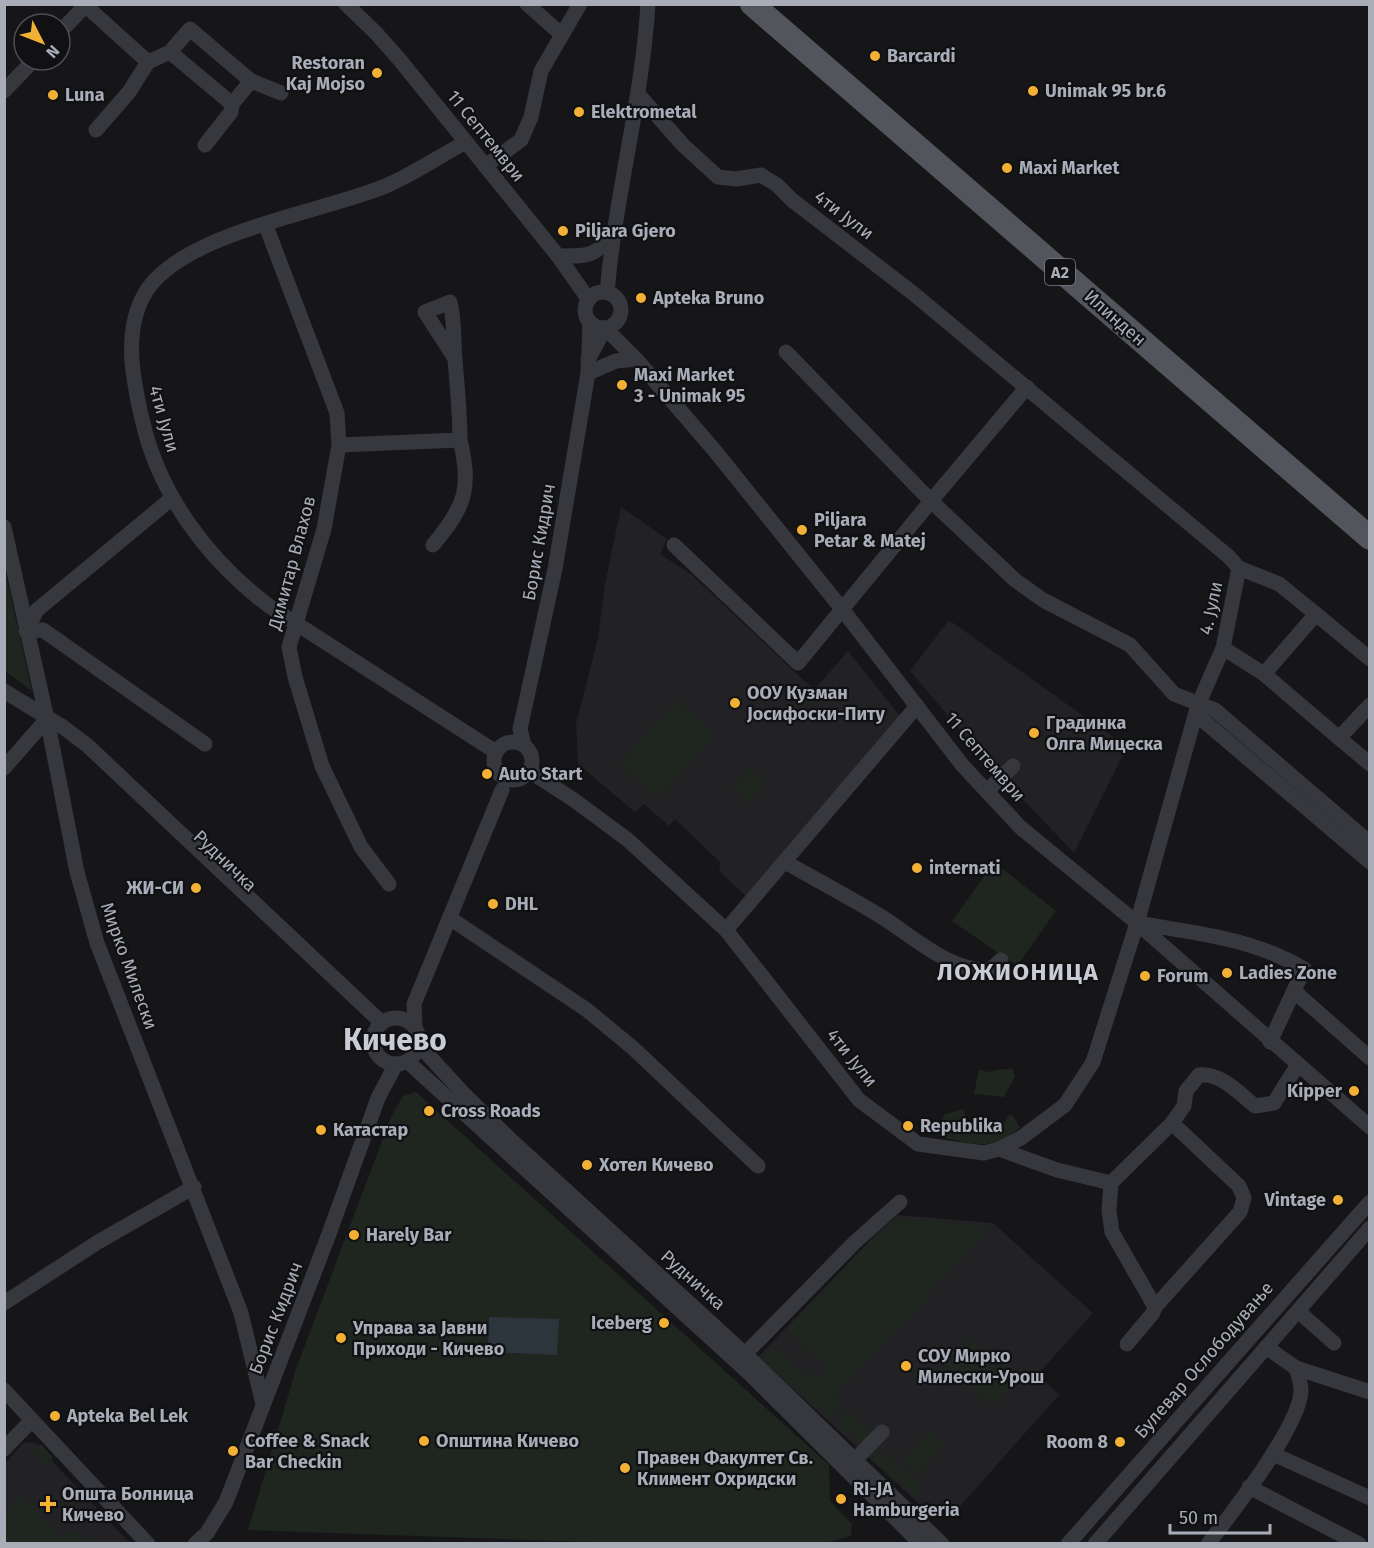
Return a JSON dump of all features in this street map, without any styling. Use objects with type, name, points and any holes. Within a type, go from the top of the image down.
[{"type":"main road","name":"Илинден","points":[[752,4],[1370,538]]},
{"type":"main road","name":"Илинден","points":[[775,4],[1370,519]]},
{"type":"street","name":"11 Септември","points":[[346,4],[376,33],[466,142],[558,256],[589,300]]},
{"type":"street","points":[[527,4],[562,35]]},
{"type":"street","points":[[485,166],[521,140],[531,117],[536,85],[541,71],[580,4]]},
{"type":"street","points":[[72,20],[86,5],[148,62]]},
{"type":"street","points":[[607,293],[612,233],[638,94],[650,7]]},
{"type":"street","points":[[96,130],[129,92],[148,62],[170,52],[190,29],[251,81],[281,93]]},
{"type":"street","points":[[170,52],[232,104]]},
{"type":"street","points":[[4,91],[22,72]]},
{"type":"street","points":[[205,144],[231,112],[232,104],[251,81]]},
{"type":"street","name":"4ти Јули","points":[[638,94],[683,145],[718,177],[736,179],[761,175],[777,185],[792,200],[914,294],[1027,387]]},
{"type":"street","name":"4ти Јули","points":[[466,142],[414,173],[381,188],[205,246],[166,268],[144,296],[131,345],[133,381],[146,435],[158,471],[171,499],[210,551],[250,592],[296,623],[502,747]]},
{"type":"street","name":"Димитар Влахов","points":[[266,226],[337,413],[339,445],[324,529],[290,647],[295,677],[322,766],[360,847],[389,884]]},
{"type":"street","points":[[558,256],[592,253],[602,249],[612,233]]},
{"type":"street","points":[[588,367],[590,322],[586,315],[589,300],[597,293],[607,293],[619,302],[620,316],[636,359]]},
{"type":"street","points":[[433,545],[453,522],[466,495],[465,461],[459,440],[460,396],[454,357],[454,318],[450,302],[425,312],[454,357]]},
{"type":"street","points":[[588,367],[605,328],[613,325],[620,316]]},
{"type":"street","points":[[590,322],[605,328],[636,359]]},
{"type":"street","points":[[786,352],[931,501],[1015,580],[1043,600],[1130,645],[1174,694],[1215,710],[1370,843]]},
{"type":"street","name":"11 Септември","points":[[636,359],[842,609],[963,766],[1020,827],[1061,863],[1137,923],[1297,1066],[1368,1125]]},
{"type":"street","points":[[588,367],[636,359]]},
{"type":"street","name":"Борис Кидрич","points":[[520,729],[555,569],[588,367]]},
{"type":"street","points":[[674,545],[798,663],[1027,387]]},
{"type":"street","name":"4. Јули","points":[[1027,387],[1239,568],[1223,648],[1198,705],[1137,923]]},
{"type":"street","points":[[339,445],[459,440]]},
{"type":"street","points":[[26,631],[37,610],[171,499]]},
{"type":"street","name":"Мирко Милески","points":[[4,527],[47,719],[77,872],[97,943],[194,1187],[241,1313],[263,1404]]},
{"type":"street","points":[[1239,568],[1279,584],[1370,659]]},
{"type":"street","points":[[1263,674],[1316,614]]},
{"type":"street","points":[[26,631],[43,630],[205,744]]},
{"type":"street","points":[[1223,648],[1263,674],[1370,764]]},
{"type":"street","name":"Рудничка","points":[[4,692],[47,719],[383,1024]]},
{"type":"street","points":[[1198,705],[1205,722],[1370,862]]},
{"type":"street","points":[[1339,738],[1370,705]]},
{"type":"street","points":[[726,930],[917,706]]},
{"type":"street","points":[[5,767],[47,719]]},
{"type":"street","points":[[414,1004],[383,1024],[375,1050],[395,1062],[419,1046],[414,1004],[451,919],[502,790],[529,771],[531,755],[524,746],[520,729]]},
{"type":"street","points":[[502,790],[494,760],[502,747],[520,729]]},
{"type":"street","points":[[502,747],[524,746]]},
{"type":"street","points":[[987,791],[1013,766]]},
{"type":"street","name":"4ти Јули","points":[[529,771],[574,800],[628,840],[726,930],[859,1100],[918,1144],[984,1153],[999,1149],[1021,1138],[1065,1105],[1093,1062],[1137,923]]},
{"type":"street","points":[[499,774],[514,780]]},
{"type":"street","points":[[785,862],[877,914],[936,954],[981,971],[990,970],[1001,960]]},
{"type":"street","points":[[451,919],[587,1010],[633,1048],[758,1166]]},
{"type":"street","points":[[1137,923],[1245,943],[1280,954],[1304,969],[1270,1042]]},
{"type":"street","points":[[1295,992],[1370,1058]]},
{"type":"street","points":[[383,1024],[405,1019],[415,1027]]},
{"type":"street","name":"Рудничка","points":[[419,1046],[503,1132],[745,1354],[942,1544]]},
{"type":"street","name":"Борис Кидрич","points":[[195,1544],[207,1533],[226,1502],[329,1234],[378,1098],[395,1062]]},
{"type":"street","name":"Рудничка","points":[[395,1062],[742,1367],[921,1544]]},
{"type":"street","points":[[1155,1307],[1112,1232],[1109,1211],[1112,1183],[1172,1123],[1185,1106],[1186,1091],[1199,1075],[1208,1074],[1224,1081],[1255,1106],[1274,1103],[1297,1066]]},
{"type":"street","points":[[1126,1344],[1153,1313],[1155,1307],[1240,1212],[1244,1198],[1239,1186],[1172,1123]]},
{"type":"street","points":[[999,1149],[1057,1170],[1112,1183]]},
{"type":"street","points":[[4,1303],[98,1242],[194,1187]]},
{"type":"street","points":[[745,1354],[855,1242],[900,1202]]},
{"type":"street","name":"Булевар Ослободување","points":[[1068,1544],[1370,1202]]},
{"type":"street","name":"Булевар Ослободување","points":[[1095,1544],[1370,1228]]},
{"type":"street","points":[[1298,1311],[1334,1343]]},
{"type":"street","points":[[1266,1347],[1296,1368],[1370,1392]]},
{"type":"street","points":[[1215,1541],[1273,1454],[1290,1423],[1301,1391],[1296,1368]]},
{"type":"street","points":[[4,1390],[148,1544]]},
{"type":"street","points":[[4,1449],[32,1420]]},
{"type":"street","points":[[856,1459],[882,1432]]},
{"type":"street","points":[[1273,1454],[1370,1497]]},
{"type":"street","points":[[1249,1487],[1359,1544]]},
{"type":"shaded area","name":"ООУ Кузман Јосифоски-Питу","points":[[621,507],[667,539],[660,554],[691,574],[814,690],[848,651],[900,716],[746,896],[719,871],[721,863],[675,819],[669,826],[644,804],[635,812],[578,764],[576,724],[598,638],[605,584]]},
{"type":"shaded area","points":[[4,566],[7,580],[32,691],[5,671]]},
{"type":"shaded area","name":"Градинка Олга Мицеска","points":[[949,620],[1127,747],[1074,853],[991,766],[910,671]]},
{"type":"shaded area","points":[[677,701],[715,735],[658,799],[619,765]]},
{"type":"shaded area","points":[[751,768],[767,783],[749,803],[732,788]]},
{"type":"shaded area","points":[[994,862],[1056,911],[1017,966],[952,921]]},
{"type":"shaded area","points":[[1012,1068],[1015,1076],[1004,1097],[974,1094],[979,1069],[986,1072]]},
{"type":"shaded area","points":[[416,1092],[829,1465],[830,1501],[852,1524],[851,1536],[829,1542],[618,1543],[248,1530],[296,1369],[391,1117],[403,1096]]},
{"type":"shaded area","points":[[964,1109],[967,1126],[973,1134],[998,1134],[1009,1115],[1012,1115],[1020,1127],[1001,1140],[982,1144],[972,1144],[939,1136],[939,1125],[945,1114]]},
{"type":"shaded area","name":"СОУ Мирко Милески-Урош","points":[[898,1215],[993,1223],[1093,1313],[1038,1374],[1059,1395],[953,1514],[938,1504],[926,1510],[758,1357],[879,1231]]},
{"type":"shaded area","points":[[898,1218],[991,1227],[934,1288],[925,1304],[897,1328],[838,1391],[836,1399],[841,1408],[829,1418],[762,1359],[771,1347],[776,1351],[778,1349],[795,1366],[818,1380],[829,1367],[802,1347],[787,1329],[855,1258]]},
{"type":"shaded area","points":[[489,1317],[559,1319],[557,1355],[488,1352]]},
{"type":"shaded area","points":[[970,1338],[1016,1382],[992,1407],[945,1364]]},
{"type":"shaded area","points":[[849,1413],[866,1426],[873,1437],[861,1445],[855,1440],[853,1434],[842,1430],[839,1425],[842,1415]]},
{"type":"shaded area","points":[[929,1431],[944,1446],[918,1476],[901,1461]]},
{"type":"shaded area","name":"Општа Болница Кичево","points":[[34,1442],[130,1543],[5,1544],[5,1464],[23,1443]]},
{"type":"shaded area","points":[[36,1445],[42,1445],[53,1458],[48,1464],[43,1462],[34,1451]]},
{"type":"shaded area","points":[[880,1451],[899,1465],[923,1490],[917,1497],[877,1463],[873,1456]]},
{"type":"shaded area","points":[[20,1496],[60,1536],[73,1529],[85,1539],[84,1543],[5,1543],[5,1514]]},
{"type":"place","name":"Barcardi","points":[[875,56]]},
{"type":"place","name":"Restoran Kaj Mojso","points":[[377,73]]},
{"type":"place","name":"Unimak 95 br.6","points":[[1033,91]]},
{"type":"place","name":"Luna","points":[[53,95]]},
{"type":"place","name":"Elektrometal","points":[[579,112]]},
{"type":"place","name":"Maxi Market","points":[[1007,168]]},
{"type":"place","name":"Piljara Gjero","points":[[563,231]]},
{"type":"place","name":"Apteka Bruno","points":[[641,298]]},
{"type":"place","name":"Maxi Market 3 - Unimak 95","points":[[622,385]]},
{"type":"place","name":"Piljara Petar & Matej","points":[[802,530]]},
{"type":"place","name":"ООУ Кузман Јосифоски-Питу","points":[[735,703]]},
{"type":"place","name":"Градинка Олга Мицеска","points":[[1034,733]]},
{"type":"place","name":"Auto Start","points":[[487,774]]},
{"type":"place","name":"internati","points":[[917,868]]},
{"type":"place","name":"ЖИ-СИ","points":[[196,888]]},
{"type":"place","name":"DHL","points":[[493,904]]},
{"type":"place","name":"Ladies Zone","points":[[1227,973]]},
{"type":"place","name":"Forum","points":[[1145,976]]},
{"type":"place","name":"Kipper","points":[[1354,1091]]},
{"type":"place","name":"Cross Roads","points":[[429,1111]]},
{"type":"place","name":"Republika","points":[[908,1126]]},
{"type":"place","name":"Катастар","points":[[321,1130]]},
{"type":"place","name":"Хотел Кичево","points":[[587,1165]]},
{"type":"place","name":"Vintage","points":[[1338,1200]]},
{"type":"place","name":"Harely Bar","points":[[354,1235]]},
{"type":"place","name":"Iceberg","points":[[664,1323]]},
{"type":"place","name":"Управа за Јавни Приходи - Кичево","points":[[341,1338]]},
{"type":"place","name":"СОУ Мирко Милески-Урош","points":[[906,1366]]},
{"type":"place","name":"Apteka Bel Lek","points":[[55,1416]]},
{"type":"place","name":"Општина Кичево","points":[[424,1441]]},
{"type":"place","name":"Room 8","points":[[1120,1442]]},
{"type":"place","name":"Coffee & Snack Bar Checkin","points":[[233,1451]]},
{"type":"place","name":"Правен Факултет Св. Климент Охридски","points":[[625,1468]]},
{"type":"place","name":"RI-JA Hamburgeria","points":[[841,1499]]},
{"type":"place","name":"Општа Болница Кичево","points":[[48,1504]]},
{"type":"district","name":"ЛОЖИОНИЦА","points":[[1018,972]]},
{"type":"district","name":"Кичево","points":[[395,1040]]}]
